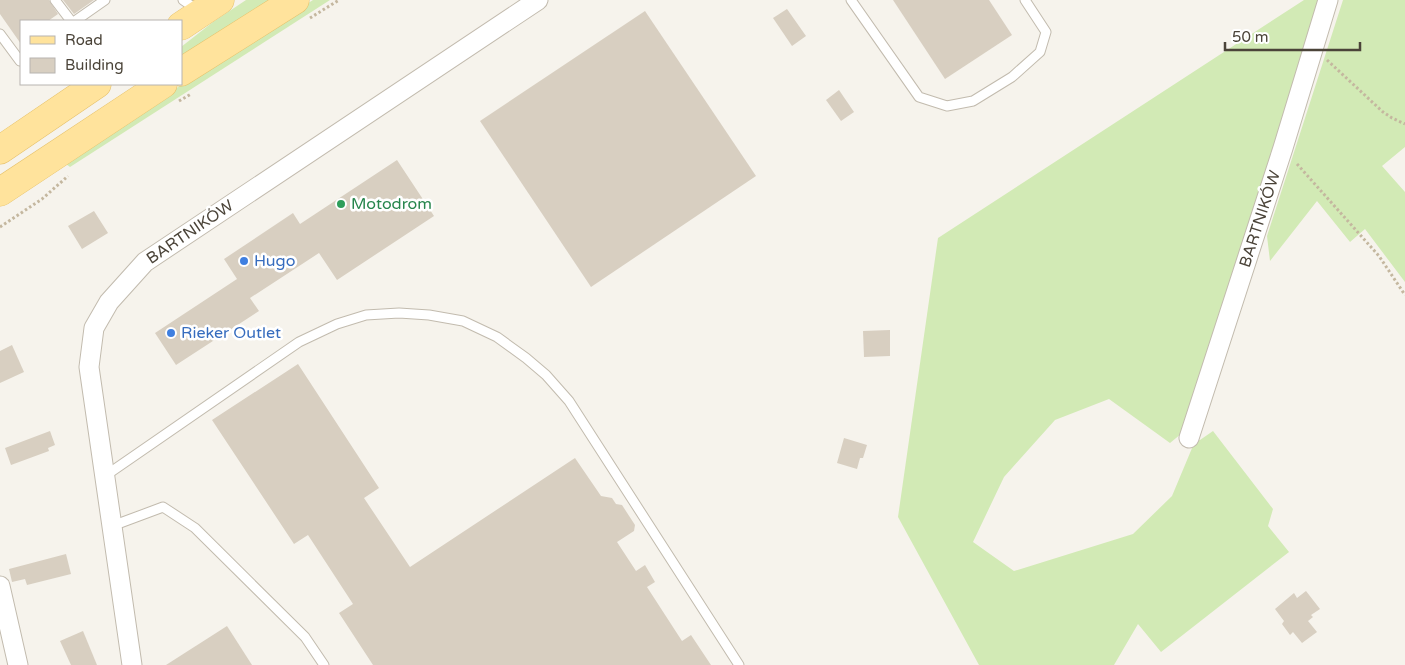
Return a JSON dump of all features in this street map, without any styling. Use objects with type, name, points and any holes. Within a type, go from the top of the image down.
[{"type":"main road","points":[[188,81],[300,10]]},
{"type":"main road","points":[[0,150],[96,85]]},
{"type":"main road","points":[[0,192],[171,93]]},
{"type":"street","name":"BARTNIKÓW","points":[[132,665],[89,367],[94,328],[109,302],[145,262],[538,0]]},
{"type":"street","name":"BARTNIKÓW","points":[[1190,438],[1283,148],[1328,0]]},
{"type":"street","points":[[0,586],[18,665]]},
{"type":"lane","points":[[77,20],[105,0]]},
{"type":"lane","points":[[851,0],[919,97],[948,106],[973,101],[1012,77],[1040,52],[1046,32],[1025,0]]},
{"type":"lane","points":[[59,1],[70,20]]},
{"type":"lane","points":[[0,34],[20,61]]},
{"type":"lane","points":[[105,476],[299,342],[337,324],[366,314],[399,313],[429,315],[463,321],[497,337],[526,358],[546,375],[569,401],[739,665]]},
{"type":"lane","points":[[111,526],[163,506],[195,528],[305,637],[324,665]]},
{"type":"path","points":[[300,10],[339,0]]},
{"type":"path","points":[[1314,47],[1368,99],[1392,118],[1405,124]]},
{"type":"path","points":[[171,93],[188,81]]},
{"type":"path","points":[[1283,148],[1379,256],[1405,295]]},
{"type":"path","points":[[0,227],[42,199],[75,170]]},
{"type":"green space","points":[[246,0],[276,0],[182,60],[182,46]]},
{"type":"green space","points":[[313,0],[330,0],[70,167],[66,164],[82,149]]},
{"type":"green space","points":[[1304,0],[1323,0],[1187,429],[1170,443],[1109,399],[1055,420],[1004,477],[973,542],[1014,571],[1133,534],[1172,496],[1195,441],[1200,440],[1213,431],[1273,509],[1268,526],[1289,552],[1161,652],[1138,624],[1114,665],[979,665],[898,517],[938,238]]},
{"type":"green space","points":[[1343,0],[1405,0],[1405,147],[1382,166],[1405,192],[1405,282],[1365,229],[1350,242],[1317,201],[1270,261],[1267,236]]},
{"type":"building","points":[[0,0],[49,0],[58,14],[49,20],[20,20],[20,43],[0,14]]},
{"type":"building","points":[[63,0],[94,0],[74,14]]},
{"type":"building","points":[[893,0],[989,0],[1012,35],[945,79]]},
{"type":"building","points":[[787,9],[806,36],[792,46],[773,18]]},
{"type":"building","points":[[645,11],[756,176],[591,287],[480,121]]},
{"type":"building","points":[[839,90],[854,112],[841,121],[826,100]]},
{"type":"building","points":[[397,160],[434,216],[337,280],[319,253],[250,298],[259,311],[176,365],[155,333],[237,279],[224,259],[293,213],[300,224]]},
{"type":"building","points":[[94,211],[108,233],[82,249],[68,226]]},
{"type":"building","points":[[890,330],[890,356],[864,357],[863,331]]},
{"type":"building","points":[[12,345],[24,372],[0,383],[0,351]]},
{"type":"building","points":[[298,364],[379,488],[364,498],[410,567],[575,458],[601,496],[612,498],[616,504],[622,505],[635,525],[634,531],[617,542],[636,571],[645,565],[655,582],[647,587],[682,641],[691,635],[711,665],[373,665],[339,613],[353,604],[308,535],[294,544],[212,420]]},
{"type":"building","points":[[50,431],[55,445],[48,448],[49,451],[11,465],[5,448]]},
{"type":"building","points":[[844,438],[867,445],[857,469],[837,463]]},
{"type":"building","points":[[66,554],[71,574],[27,585],[25,579],[12,582],[9,569]]},
{"type":"building","points":[[1306,591],[1320,609],[1311,615],[1313,617],[1308,621],[1317,632],[1302,643],[1293,632],[1290,635],[1282,624],[1284,621],[1275,609],[1294,593],[1297,598]]},
{"type":"building","points":[[227,626],[252,665],[166,665]]},
{"type":"building","points":[[83,631],[97,665],[71,665],[60,641]]},
{"type":"place","name":"Motodrom","points":[[341,204]]},
{"type":"place","name":"Hugo","points":[[244,261]]},
{"type":"place","name":"Rieker Outlet","points":[[171,333]]}]
